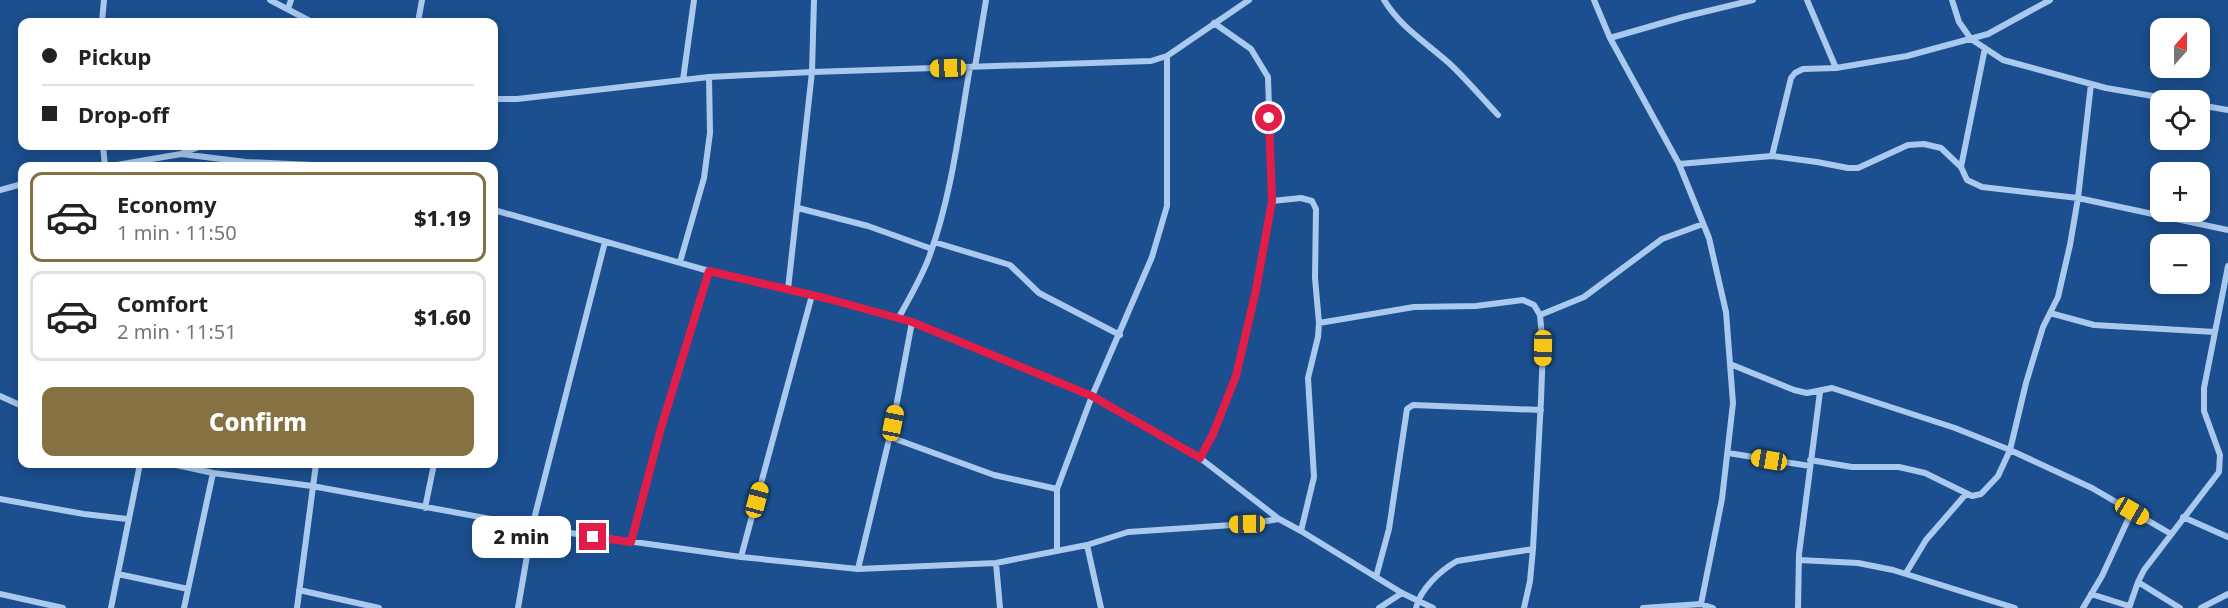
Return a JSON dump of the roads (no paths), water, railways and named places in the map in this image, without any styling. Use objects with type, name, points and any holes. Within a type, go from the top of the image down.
[{"type":"street","points":[[102,18],[104,0]]},
{"type":"street","points":[[270,0],[305,18]]},
{"type":"street","points":[[288,9],[291,0]]},
{"type":"street","points":[[419,18],[422,0]]},
{"type":"street","points":[[684,80],[694,0]]},
{"type":"street","points":[[788,289],[812,72],[814,0]]},
{"type":"street","points":[[899,318],[923,272],[933,246],[951,175],[986,0]]},
{"type":"street","points":[[498,99],[517,99],[709,77],[1151,61],[1167,56],[1249,0]]},
{"type":"street","points":[[1384,0],[1393,15],[1449,63],[1498,114]]},
{"type":"street","points":[[1594,0],[1610,38],[1679,164],[1709,238],[1726,312],[1733,403],[1722,499],[1701,604]]},
{"type":"street","points":[[1610,38],[1753,0]]},
{"type":"street","points":[[1807,0],[1836,68]]},
{"type":"street","points":[[1952,0],[1959,22],[1971,39],[2003,60],[2091,84],[2150,95]]},
{"type":"street","points":[[1772,156],[1791,78],[1795,73],[1803,69],[1836,68],[1919,54],[1945,44],[1988,34],[2050,0]]},
{"type":"street","points":[[1200,458],[1213,434],[1236,376],[1256,290],[1272,201],[1268,77],[1251,49],[1214,23]]},
{"type":"street","points":[[1961,167],[1984,48]]},
{"type":"street","points":[[1056,551],[1057,489],[1092,396],[1152,257],[1167,206],[1167,56]]},
{"type":"street","points":[[680,262],[704,178],[710,134],[709,77]]},
{"type":"street","points":[[1728,453],[1852,467],[1899,467],[1925,473],[1972,496],[1981,494],[1998,476],[2010,450],[2036,349],[2043,327],[2058,297],[2078,198],[2091,84]]},
{"type":"street","points":[[2210,107],[2228,110]]},
{"type":"street","points":[[1679,164],[1772,156],[1858,168],[1908,145],[1924,144],[1941,148],[1961,167],[1967,180],[1982,187],[2078,198],[2228,230]]},
{"type":"street","points":[[142,162],[191,150]]},
{"type":"street","points":[[181,154],[234,162]]},
{"type":"street","points":[[0,190],[18,185]]},
{"type":"street","points":[[1272,201],[1301,198],[1312,201],[1316,209],[1315,278],[1319,323],[1308,378],[1314,477],[1301,531]]},
{"type":"street","points":[[798,208],[1010,265],[1040,293],[1120,335]]},
{"type":"street","points":[[498,211],[709,271],[812,295],[912,322],[1092,396],[1200,458],[1279,519],[1402,593],[1417,605],[1433,608]]},
{"type":"street","points":[[1540,315],[1584,297],[1662,239],[1703,224]]},
{"type":"street","points":[[518,608],[532,527],[553,438],[605,242]]},
{"type":"street","points":[[2091,594],[2129,607],[2138,582],[2183,517],[2219,472],[2220,455],[2204,411],[2204,388],[2228,266]]},
{"type":"street","points":[[631,542],[661,428],[709,271]]},
{"type":"street","points":[[741,557],[812,295]]},
{"type":"street","points":[[1319,323],[1414,307],[1476,306],[1523,300],[1534,305],[1540,315],[1543,348],[1541,410],[1533,549],[1530,581],[1524,608]]},
{"type":"street","points":[[2050,313],[2094,325],[2215,332]]},
{"type":"street","points":[[858,569],[890,436],[912,322]]},
{"type":"street","points":[[1730,364],[1794,390],[1807,393],[1832,388],[1955,428],[2010,450],[2092,488],[2171,534]]},
{"type":"street","points":[[1798,608],[1799,560],[1820,392]]},
{"type":"street","points":[[0,396],[18,404]]},
{"type":"street","points":[[1376,577],[1389,529],[1407,410],[1413,405],[1541,410]]},
{"type":"street","points":[[890,436],[994,475],[1057,489]]},
{"type":"street","points":[[111,608],[139,468]]},
{"type":"street","points":[[197,468],[213,473],[312,486],[532,527],[741,557],[858,569],[996,563],[1087,545],[1128,532],[1247,524],[1279,519]]},
{"type":"street","points":[[297,608],[315,468]]},
{"type":"street","points":[[424,508],[433,468]]},
{"type":"street","points":[[184,608],[213,473]]},
{"type":"street","points":[[1906,573],[1926,540],[1966,494]]},
{"type":"street","points":[[0,499],[127,519]]},
{"type":"street","points":[[2083,608],[2132,511]]},
{"type":"street","points":[[2183,517],[2228,537]]},
{"type":"street","points":[[1087,545],[1101,608]]},
{"type":"street","points":[[1417,605],[1447,567],[1457,561],[1533,549]]},
{"type":"street","points":[[1799,560],[1858,563],[1906,573],[2015,608]]},
{"type":"street","points":[[996,563],[1000,608]]},
{"type":"street","points":[[118,574],[188,589]]},
{"type":"street","points":[[2138,582],[2180,608]]},
{"type":"street","points":[[299,590],[379,608]]},
{"type":"street","points":[[1379,608],[1402,593]]},
{"type":"street","points":[[0,594],[63,608]]},
{"type":"street","points":[[2201,608],[2228,594]]},
{"type":"street","points":[[1643,608],[1701,604],[1713,608]]}]
